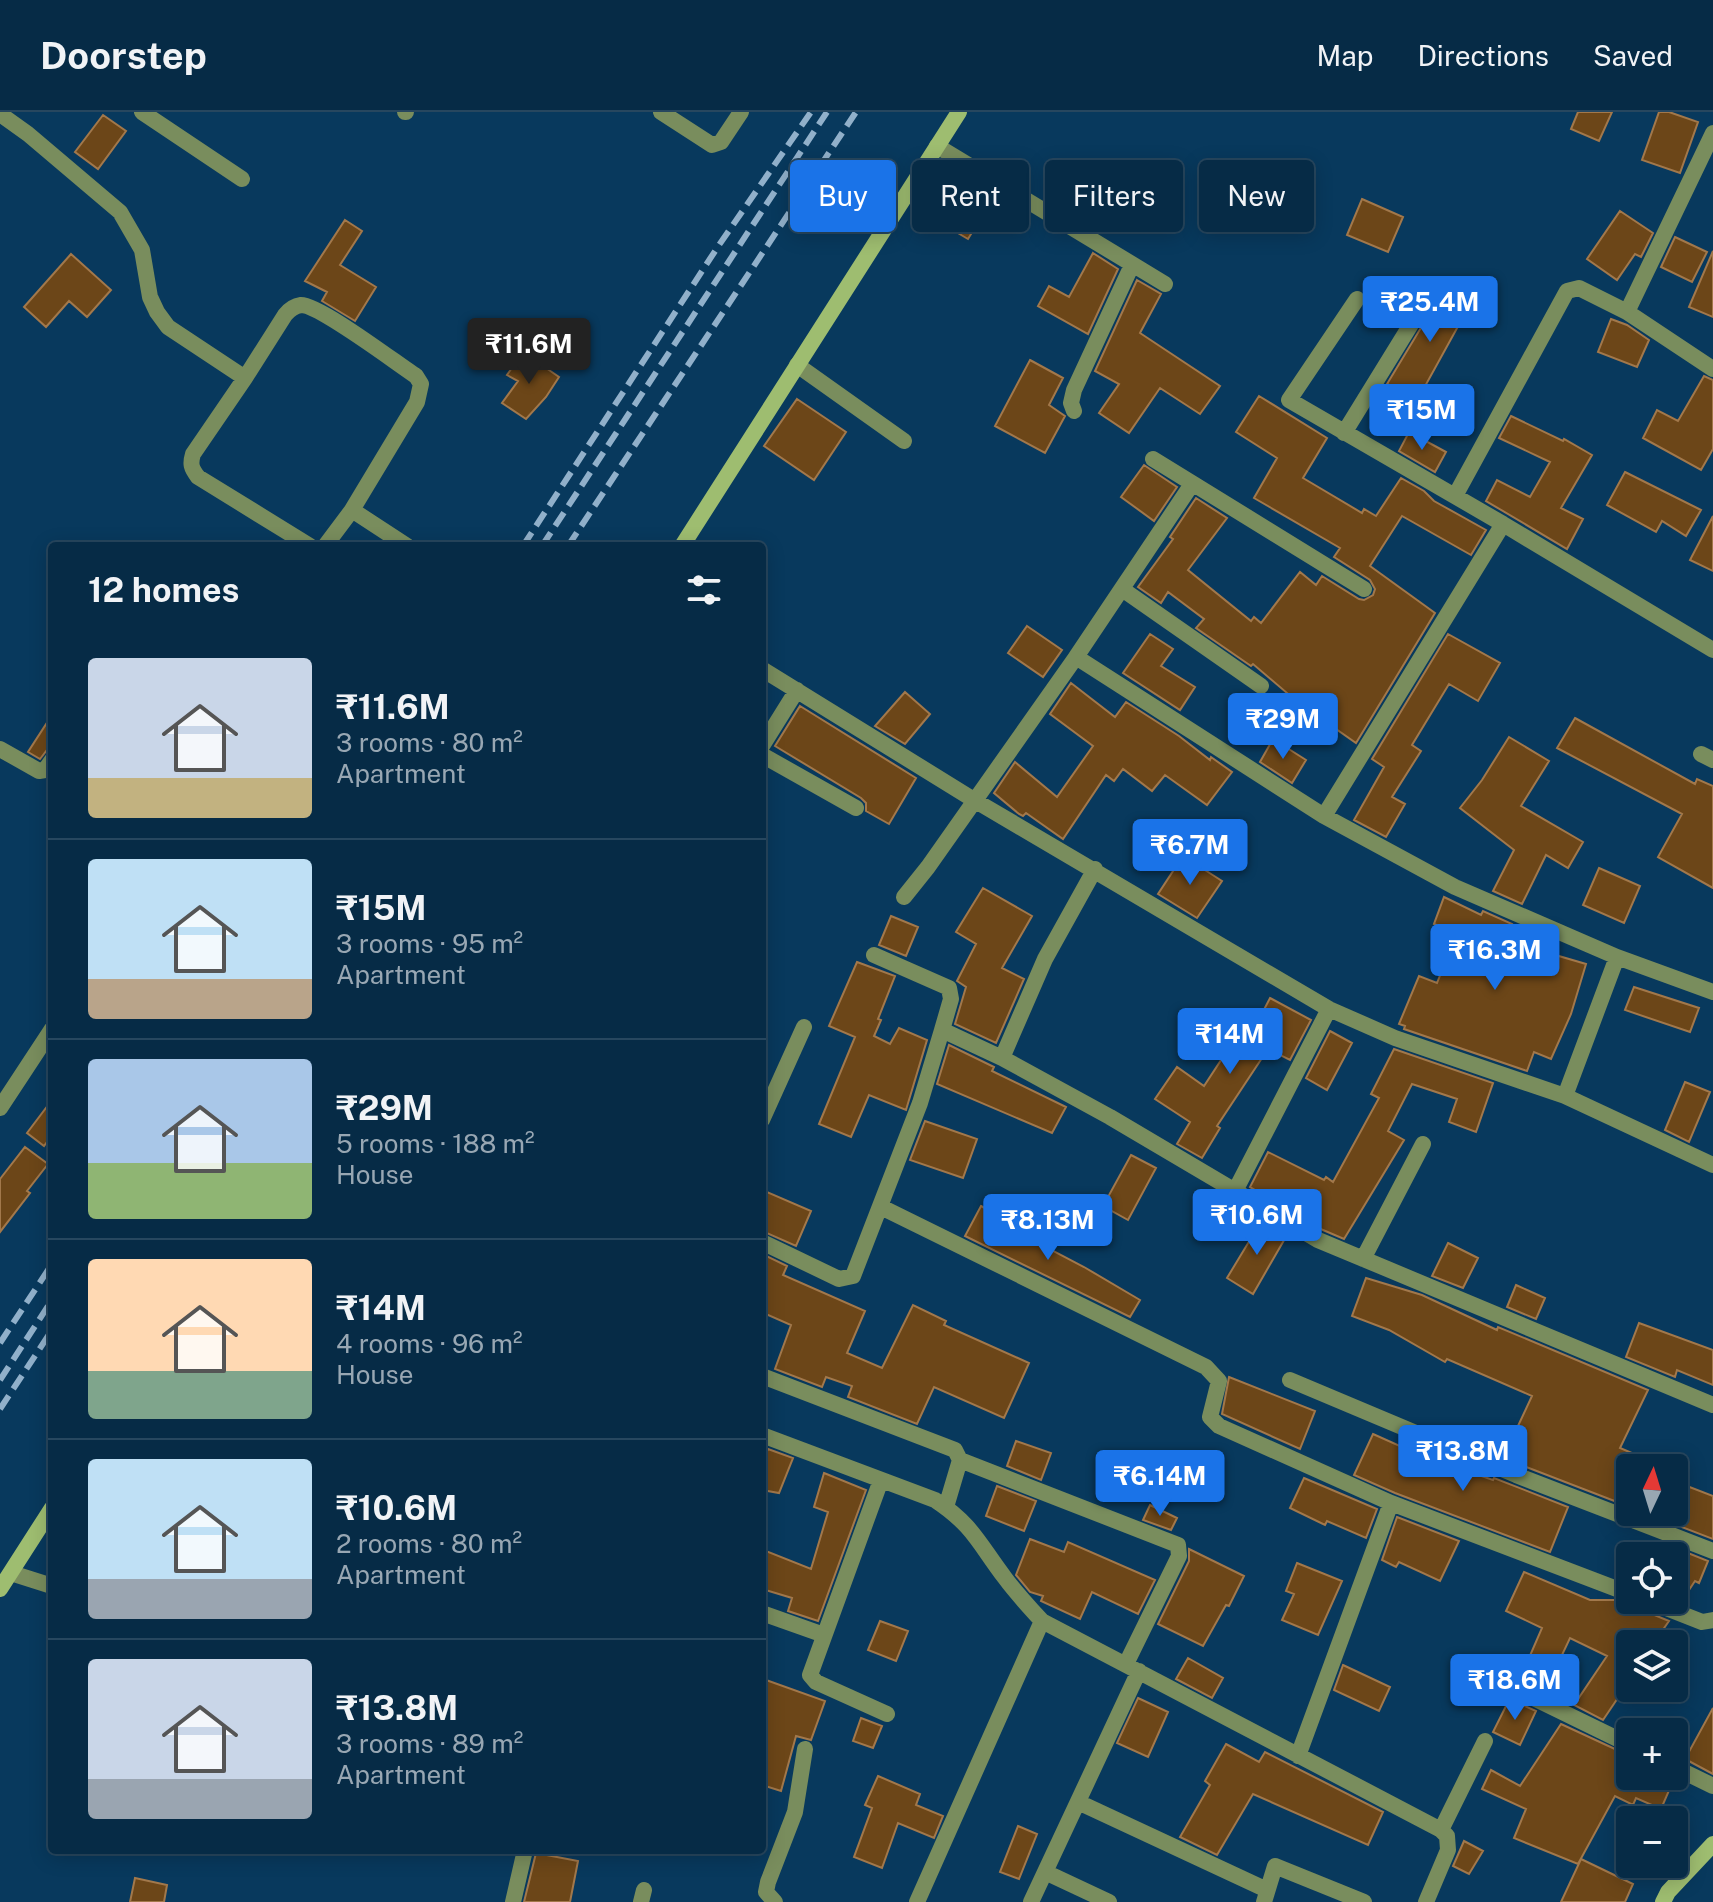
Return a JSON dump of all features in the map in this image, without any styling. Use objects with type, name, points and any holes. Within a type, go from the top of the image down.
[{"type":"street","points":[[142,112],[242,179]]},
{"type":"street","points":[[661,112],[706,142],[717,145],[741,112]]},
{"type":"street","points":[[685,542],[959,112]]},
{"type":"street","points":[[0,114],[120,212],[142,250],[150,297],[168,327],[245,378]]},
{"type":"street","points":[[1627,312],[1713,133]]},
{"type":"street","points":[[937,146],[1165,284]]},
{"type":"street","points":[[1074,411],[1071,403],[1074,390],[1132,265]]},
{"type":"street","points":[[1344,433],[1434,287]]},
{"type":"street","points":[[1455,496],[1567,291],[1579,288],[1627,312],[1713,369]]},
{"type":"street","points":[[1357,299],[1289,400],[1713,650]]},
{"type":"street","points":[[304,542],[198,477],[190,462],[285,315],[301,305],[322,313],[416,376],[421,384],[417,402],[352,510],[328,542]]},
{"type":"street","points":[[797,365],[904,441]]},
{"type":"street","points":[[1153,459],[1364,589]]},
{"type":"street","points":[[904,897],[1076,657],[1192,484]]},
{"type":"street","points":[[352,510],[401,542]]},
{"type":"street","points":[[1324,816],[1503,524]]},
{"type":"street","points":[[1122,589],[1261,686]]},
{"type":"street","points":[[1076,657],[1324,816],[1455,887],[1617,957],[1713,992]]},
{"type":"street","points":[[766,671],[974,800],[1329,1009],[1395,1038],[1565,1096],[1713,1165]]},
{"type":"street","points":[[766,740],[797,690]]},
{"type":"street","points":[[0,749],[39,771],[48,766]]},
{"type":"street","points":[[766,757],[856,808]]},
{"type":"street","points":[[1002,1058],[1045,959],[1095,869]]},
{"type":"street","points":[[766,1244],[839,1279],[847,1278],[856,1270],[920,1103],[951,999],[949,988],[874,955]]},
{"type":"street","points":[[1565,1096],[1617,957]]},
{"type":"street","points":[[1234,1193],[1329,1009]]},
{"type":"street","points":[[766,1111],[804,1027]]},
{"type":"street","points":[[942,1030],[1002,1058],[1110,1117],[1318,1240],[1713,1405]]},
{"type":"street","points":[[0,1108],[48,1035]]},
{"type":"street","points":[[1363,1259],[1423,1144]]},
{"type":"street","points":[[881,1207],[1206,1367],[1219,1381],[1211,1412],[1213,1421],[1391,1503],[1616,1589]]},
{"type":"street","points":[[766,1378],[955,1450],[960,1460],[1178,1545],[1179,1556],[1078,1802],[1031,1902]]},
{"type":"street","points":[[1290,1380],[1516,1475],[1713,1551]]},
{"type":"street","points":[[766,1437],[935,1500],[957,1513],[978,1537],[1005,1578],[1042,1621],[1441,1830],[1447,1836],[1448,1850],[1426,1902]]},
{"type":"street","points":[[946,1507],[960,1460]]},
{"type":"street","points":[[881,1480],[810,1672],[812,1679],[887,1714]]},
{"type":"street","points":[[1298,1756],[1391,1503]]},
{"type":"street","points":[[0,1589],[48,1514]]},
{"type":"street","points":[[11,1573],[48,1585]]},
{"type":"street","points":[[766,1614],[824,1635]]},
{"type":"street","points":[[1682,1614],[1702,1622],[1713,1620]]},
{"type":"street","points":[[917,1902],[1042,1621]]},
{"type":"street","points":[[1521,1692],[1616,1738]]},
{"type":"street","points":[[1441,1830],[1485,1741]]},
{"type":"street","points":[[775,1902],[766,1892],[795,1812],[805,1749]]},
{"type":"street","points":[[1688,1774],[1713,1786]]},
{"type":"street","points":[[1078,1802],[1266,1896],[1275,1866],[1364,1902]]},
{"type":"street","points":[[1663,1902],[1668,1892],[1713,1844]]},
{"type":"street","points":[[513,1902],[524,1854]]},
{"type":"street","points":[[1045,1872],[1109,1902]]},
{"type":"building","points":[[1578,112],[1612,112],[1599,141],[1571,129]]},
{"type":"building","points":[[1659,112],[1669,112],[1698,122],[1680,173],[1642,160]]},
{"type":"building","points":[[103,115],[126,131],[98,169],[75,152]]},
{"type":"building","points":[[1362,199],[1403,217],[1388,252],[1347,235]]},
{"type":"building","points":[[1620,211],[1653,233],[1641,257],[1635,254],[1617,280],[1587,259]]},
{"type":"building","points":[[345,220],[362,231],[340,265],[376,287],[355,321],[322,301],[327,292],[305,281]]},
{"type":"building","points":[[956,232],[972,232],[968,239]]},
{"type":"building","points":[[1675,237],[1707,252],[1692,282],[1661,267]]},
{"type":"building","points":[[1713,251],[1713,317],[1689,307]]},
{"type":"building","points":[[1093,253],[1118,269],[1088,334],[1038,306],[1049,286],[1069,297]]},
{"type":"building","points":[[71,254],[111,290],[87,317],[69,301],[46,327],[24,307]]},
{"type":"building","points":[[1137,280],[1161,294],[1140,333],[1220,386],[1200,414],[1160,388],[1129,433],[1099,413],[1119,384],[1095,371]]},
{"type":"building","points":[[1445,288],[1472,301],[1418,399],[1387,384]]},
{"type":"building","points":[[1611,319],[1627,325],[1649,340],[1637,367],[1598,352]]},
{"type":"building","points":[[523,352],[559,377],[526,419],[502,403],[518,381],[507,375]]},
{"type":"building","points":[[1030,360],[1063,378],[1049,405],[1065,416],[1045,453],[995,426]]},
{"type":"building","points":[[1704,376],[1713,380],[1713,449],[1701,470],[1643,438],[1657,410],[1678,421]]},
{"type":"building","points":[[1259,396],[1327,438],[1303,478],[1362,513],[1364,509],[1376,516],[1401,478],[1486,530],[1471,555],[1402,516],[1370,566],[1435,613],[1356,743],[1308,711],[1253,664],[1251,666],[1196,628],[1204,619],[1168,592],[1161,603],[1138,587],[1173,539],[1170,537],[1196,498],[1227,518],[1188,570],[1251,621],[1254,617],[1261,623],[1300,572],[1316,585],[1322,576],[1359,599],[1373,595],[1375,589],[1370,580],[1334,557],[1340,548],[1254,498],[1277,458],[1236,432]]},
{"type":"building","points":[[797,399],[846,432],[814,480],[764,446]]},
{"type":"building","points":[[1511,416],[1592,455],[1561,508],[1583,519],[1567,549],[1486,501],[1497,480],[1530,497],[1550,462],[1499,438]]},
{"type":"building","points":[[1409,432],[1446,452],[1435,472],[1399,451]]},
{"type":"building","points":[[1144,465],[1177,487],[1154,521],[1121,497]]},
{"type":"building","points":[[1625,472],[1701,510],[1686,536],[1662,521],[1656,532],[1607,505]]},
{"type":"building","points":[[1713,516],[1713,571],[1690,560]]},
{"type":"building","points":[[1027,626],[1062,650],[1043,677],[1008,653]]},
{"type":"building","points":[[1150,634],[1173,649],[1161,666],[1195,687],[1180,710],[1123,673]]},
{"type":"building","points":[[1448,634],[1500,663],[1478,701],[1449,684],[1412,745],[1421,751],[1392,797],[1405,804],[1386,837],[1354,820],[1384,767],[1372,759]]},
{"type":"building","points":[[1071,683],[1115,717],[1126,702],[1232,772],[1207,805],[1165,775],[1152,791],[1123,769],[1114,781],[1106,775],[1063,839],[1026,813],[1023,816],[1019,814],[994,793],[1015,762],[1057,797],[1093,746],[1050,714]]},
{"type":"building","points":[[905,692],[930,714],[905,744],[875,726]]},
{"type":"building","points":[[800,706],[916,778],[889,824],[866,811],[866,803],[861,798],[775,746]]},
{"type":"building","points":[[1575,718],[1695,784],[1697,779],[1713,786],[1713,888],[1658,857],[1682,814],[1557,748]]},
{"type":"building","points":[[48,721],[48,750],[40,759],[28,752]]},
{"type":"building","points":[[1509,737],[1549,761],[1521,806],[1583,842],[1568,868],[1546,855],[1522,904],[1493,891],[1514,850],[1460,808]]},
{"type":"building","points":[[1273,739],[1306,760],[1292,783],[1260,762]]},
{"type":"building","points":[[1183,856],[1222,881],[1197,918],[1158,894]]},
{"type":"building","points":[[1599,868],[1640,886],[1624,923],[1583,905]]},
{"type":"building","points":[[983,888],[1032,916],[1002,968],[1024,979],[996,1043],[955,1024],[966,987],[957,981],[976,944],[956,932]]},
{"type":"building","points":[[1444,897],[1481,915],[1483,911],[1512,924],[1510,929],[1539,940],[1535,949],[1586,964],[1571,1014],[1551,1059],[1534,1052],[1527,1071],[1404,1029],[1405,1026],[1399,1024],[1419,976],[1437,983],[1457,933],[1434,924]]},
{"type":"building","points":[[891,916],[918,927],[906,956],[879,945]]},
{"type":"building","points":[[857,962],[895,976],[874,1036],[890,1044],[899,1028],[927,1040],[906,1110],[869,1095],[851,1137],[819,1124],[855,1037],[829,1026]]},
{"type":"building","points":[[1634,987],[1699,1008],[1690,1032],[1625,1010]]},
{"type":"building","points":[[1270,998],[1311,1020],[1290,1060],[1268,1049],[1217,1126],[1220,1128],[1202,1158],[1177,1144],[1190,1122],[1155,1099],[1177,1067],[1204,1086],[1229,1048],[1240,1056]]},
{"type":"building","points":[[1330,1031],[1352,1043],[1327,1090],[1306,1078]]},
{"type":"building","points":[[949,1045],[994,1067],[992,1071],[1066,1107],[1052,1133],[937,1084]]},
{"type":"building","points":[[1394,1049],[1493,1083],[1476,1132],[1449,1122],[1457,1099],[1412,1084],[1388,1131],[1404,1140],[1344,1239],[1250,1187],[1268,1152],[1333,1182],[1379,1098],[1371,1094]]},
{"type":"building","points":[[1685,1082],[1710,1092],[1689,1142],[1665,1130]]},
{"type":"building","points":[[48,1105],[48,1140],[44,1146],[27,1133]]},
{"type":"building","points":[[925,1121],[977,1139],[963,1178],[910,1160]]},
{"type":"building","points":[[25,1147],[48,1164],[0,1232],[0,1179]]},
{"type":"building","points":[[1131,1155],[1156,1168],[1128,1220],[1103,1206]]},
{"type":"building","points":[[766,1192],[811,1211],[796,1246],[766,1233]]},
{"type":"building","points":[[981,1206],[1003,1218],[1000,1223],[1140,1300],[1130,1317],[965,1236]]},
{"type":"building","points":[[1262,1220],[1287,1235],[1253,1294],[1227,1278]]},
{"type":"building","points":[[1448,1243],[1478,1258],[1463,1288],[1432,1276]]},
{"type":"building","points":[[766,1256],[787,1266],[783,1275],[865,1311],[847,1353],[882,1368],[913,1305],[946,1321],[944,1325],[1029,1363],[1004,1418],[934,1387],[917,1424],[848,1397],[852,1386],[826,1377],[822,1387],[775,1369],[791,1325],[766,1314]]},
{"type":"building","points":[[1366,1278],[1422,1295],[1497,1330],[1498,1327],[1648,1390],[1620,1448],[1634,1454],[1616,1454],[1616,1502],[1503,1458],[1532,1396],[1447,1359],[1445,1362],[1389,1330],[1352,1316]]},
{"type":"building","points":[[1516,1285],[1545,1298],[1536,1319],[1507,1307]]},
{"type":"building","points":[[1639,1323],[1713,1350],[1713,1385],[1677,1370],[1675,1377],[1626,1357]]},
{"type":"building","points":[[1229,1377],[1315,1411],[1300,1449],[1222,1414]]},
{"type":"building","points":[[1373,1434],[1413,1452],[1414,1449],[1441,1462],[1494,1478],[1568,1507],[1550,1552],[1354,1475]]},
{"type":"building","points":[[1016,1441],[1051,1453],[1041,1480],[1007,1466]]},
{"type":"building","points":[[768,1449],[793,1458],[779,1493],[766,1491]]},
{"type":"building","points":[[824,1473],[866,1490],[818,1621],[788,1611],[792,1598],[766,1590],[766,1551],[811,1569],[828,1512],[814,1507]]},
{"type":"building","points":[[1304,1478],[1377,1509],[1366,1538],[1327,1521],[1325,1525],[1290,1508]]},
{"type":"building","points":[[997,1486],[1036,1501],[1024,1531],[986,1516]]},
{"type":"building","points":[[1688,1486],[1713,1496],[1713,1539],[1679,1526],[1688,1526]]},
{"type":"building","points":[[1150,1505],[1177,1518],[1171,1530],[1143,1520]]},
{"type":"building","points":[[1397,1517],[1459,1541],[1440,1581],[1399,1562],[1396,1567],[1382,1560]]},
{"type":"building","points":[[1030,1539],[1064,1552],[1068,1542],[1155,1580],[1138,1614],[1092,1592],[1080,1619],[1041,1601],[1043,1596],[1030,1592],[1016,1575]]},
{"type":"building","points":[[1189,1549],[1244,1576],[1203,1646],[1158,1624],[1189,1561]]},
{"type":"building","points":[[1688,1553],[1708,1561],[1699,1583],[1695,1581],[1688,1592]]},
{"type":"building","points":[[1297,1563],[1342,1581],[1318,1635],[1282,1620],[1294,1594],[1286,1591]]},
{"type":"building","points":[[1524,1572],[1590,1600],[1616,1600],[1616,1614],[1652,1614],[1669,1621],[1663,1630],[1616,1630],[1616,1701],[1603,1720],[1574,1705],[1607,1656],[1570,1638],[1545,1691],[1519,1681],[1542,1628],[1506,1611]]},
{"type":"building","points":[[880,1621],[908,1631],[896,1661],[868,1650]]},
{"type":"building","points":[[1188,1658],[1223,1678],[1212,1698],[1176,1679]]},
{"type":"building","points":[[1343,1665],[1390,1687],[1379,1711],[1334,1690]]},
{"type":"building","points":[[766,1680],[825,1701],[811,1740],[796,1736],[781,1791],[766,1786]]},
{"type":"building","points":[[1511,1696],[1516,1702],[1536,1711],[1520,1745],[1493,1732]]},
{"type":"building","points":[[1138,1698],[1168,1712],[1148,1757],[1117,1743]]},
{"type":"building","points":[[1713,1708],[1713,1774],[1688,1761],[1688,1754]]},
{"type":"building","points":[[861,1718],[882,1726],[873,1748],[853,1741]]},
{"type":"building","points":[[1561,1724],[1616,1750],[1616,1790],[1669,1790],[1662,1806],[1636,1798],[1633,1805],[1615,1796],[1578,1864],[1514,1838],[1526,1809],[1482,1789],[1491,1770],[1520,1786]]},
{"type":"building","points":[[1226,1744],[1259,1762],[1265,1752],[1383,1812],[1368,1845],[1253,1794],[1217,1855],[1180,1837],[1210,1785],[1205,1781]]},
{"type":"building","points":[[878,1776],[920,1794],[916,1805],[943,1816],[934,1838],[898,1823],[882,1868],[854,1857],[872,1808],[865,1805]]},
{"type":"building","points":[[1018,1826],[1037,1834],[1019,1879],[1000,1872]]},
{"type":"building","points":[[1464,1841],[1483,1851],[1469,1874],[1453,1866]]},
{"type":"building","points":[[536,1854],[578,1861],[570,1902],[524,1902]]},
{"type":"building","points":[[1581,1859],[1633,1884],[1625,1902],[1561,1902]]},
{"type":"building","points":[[135,1878],[167,1885],[164,1902],[130,1902]]},
{"type":"railway","points":[[526,542],[719,245],[811,112]]},
{"type":"railway","points":[[545,542],[827,112]]},
{"type":"railway","points":[[571,542],[856,112]]},
{"type":"railway","points":[[0,1343],[48,1270]]},
{"type":"railway","points":[[0,1380],[48,1306]]},
{"type":"railway","points":[[0,1409],[48,1336]]}]
